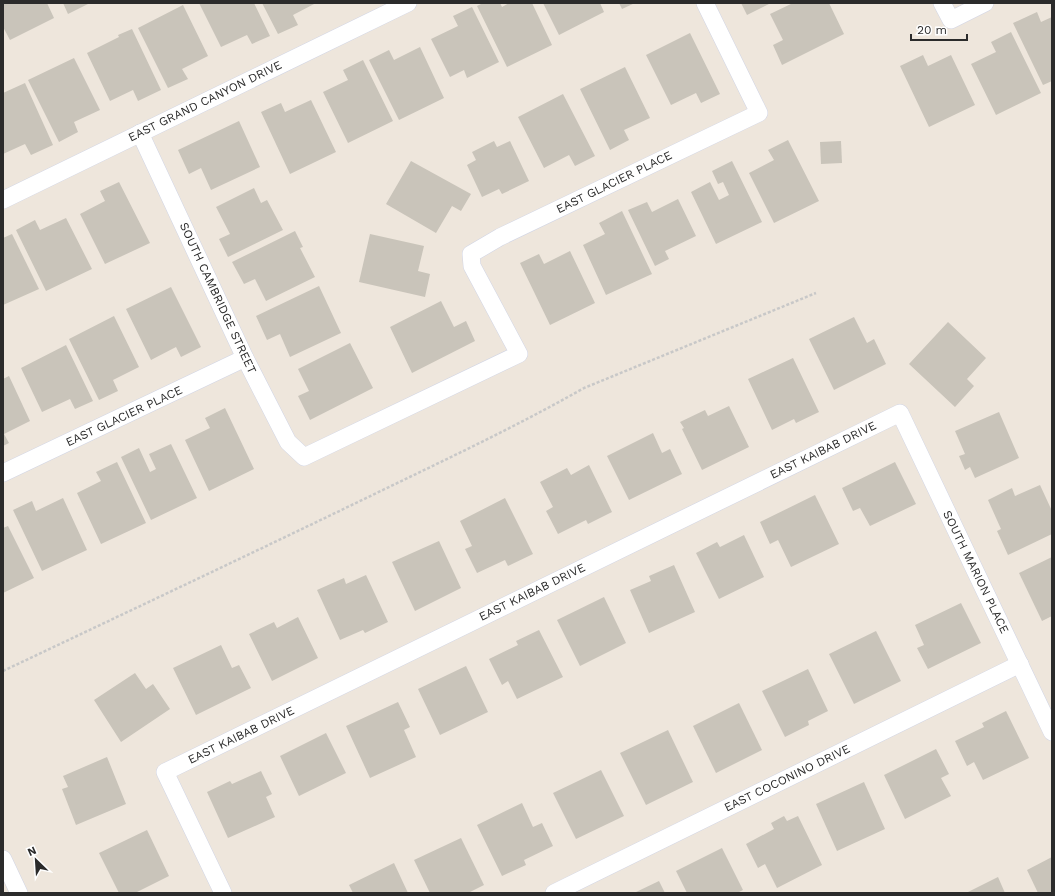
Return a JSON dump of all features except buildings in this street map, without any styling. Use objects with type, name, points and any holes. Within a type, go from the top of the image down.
[{"type":"street","name":"EAST GRAND CANYON DRIVE","points":[[3,200],[408,3]]},
{"type":"street","name":"EAST GLACIER PLACE","points":[[304,457],[519,354],[472,266],[471,254],[500,237],[759,113],[705,3]]},
{"type":"street","points":[[942,3],[951,20],[985,3]]},
{"type":"street","name":"SOUTH CAMBRIDGE STREET","points":[[140,133],[245,358],[288,442],[304,457]]},
{"type":"street","name":"EAST GLACIER PLACE","points":[[3,473],[245,358]]},
{"type":"street","name":"SOUTH MARION PLACE","points":[[900,413],[1052,732]]},
{"type":"street","name":"EAST KAIBAB DRIVE","points":[[220,892],[165,772],[900,413]]},
{"type":"street","name":"EAST COCONINO DRIVE","points":[[554,893],[1020,664]]},
{"type":"street","points":[[3,859],[19,893]]},
{"type":"path","points":[[3,671],[445,460],[558,403],[584,388],[816,292]]}]
